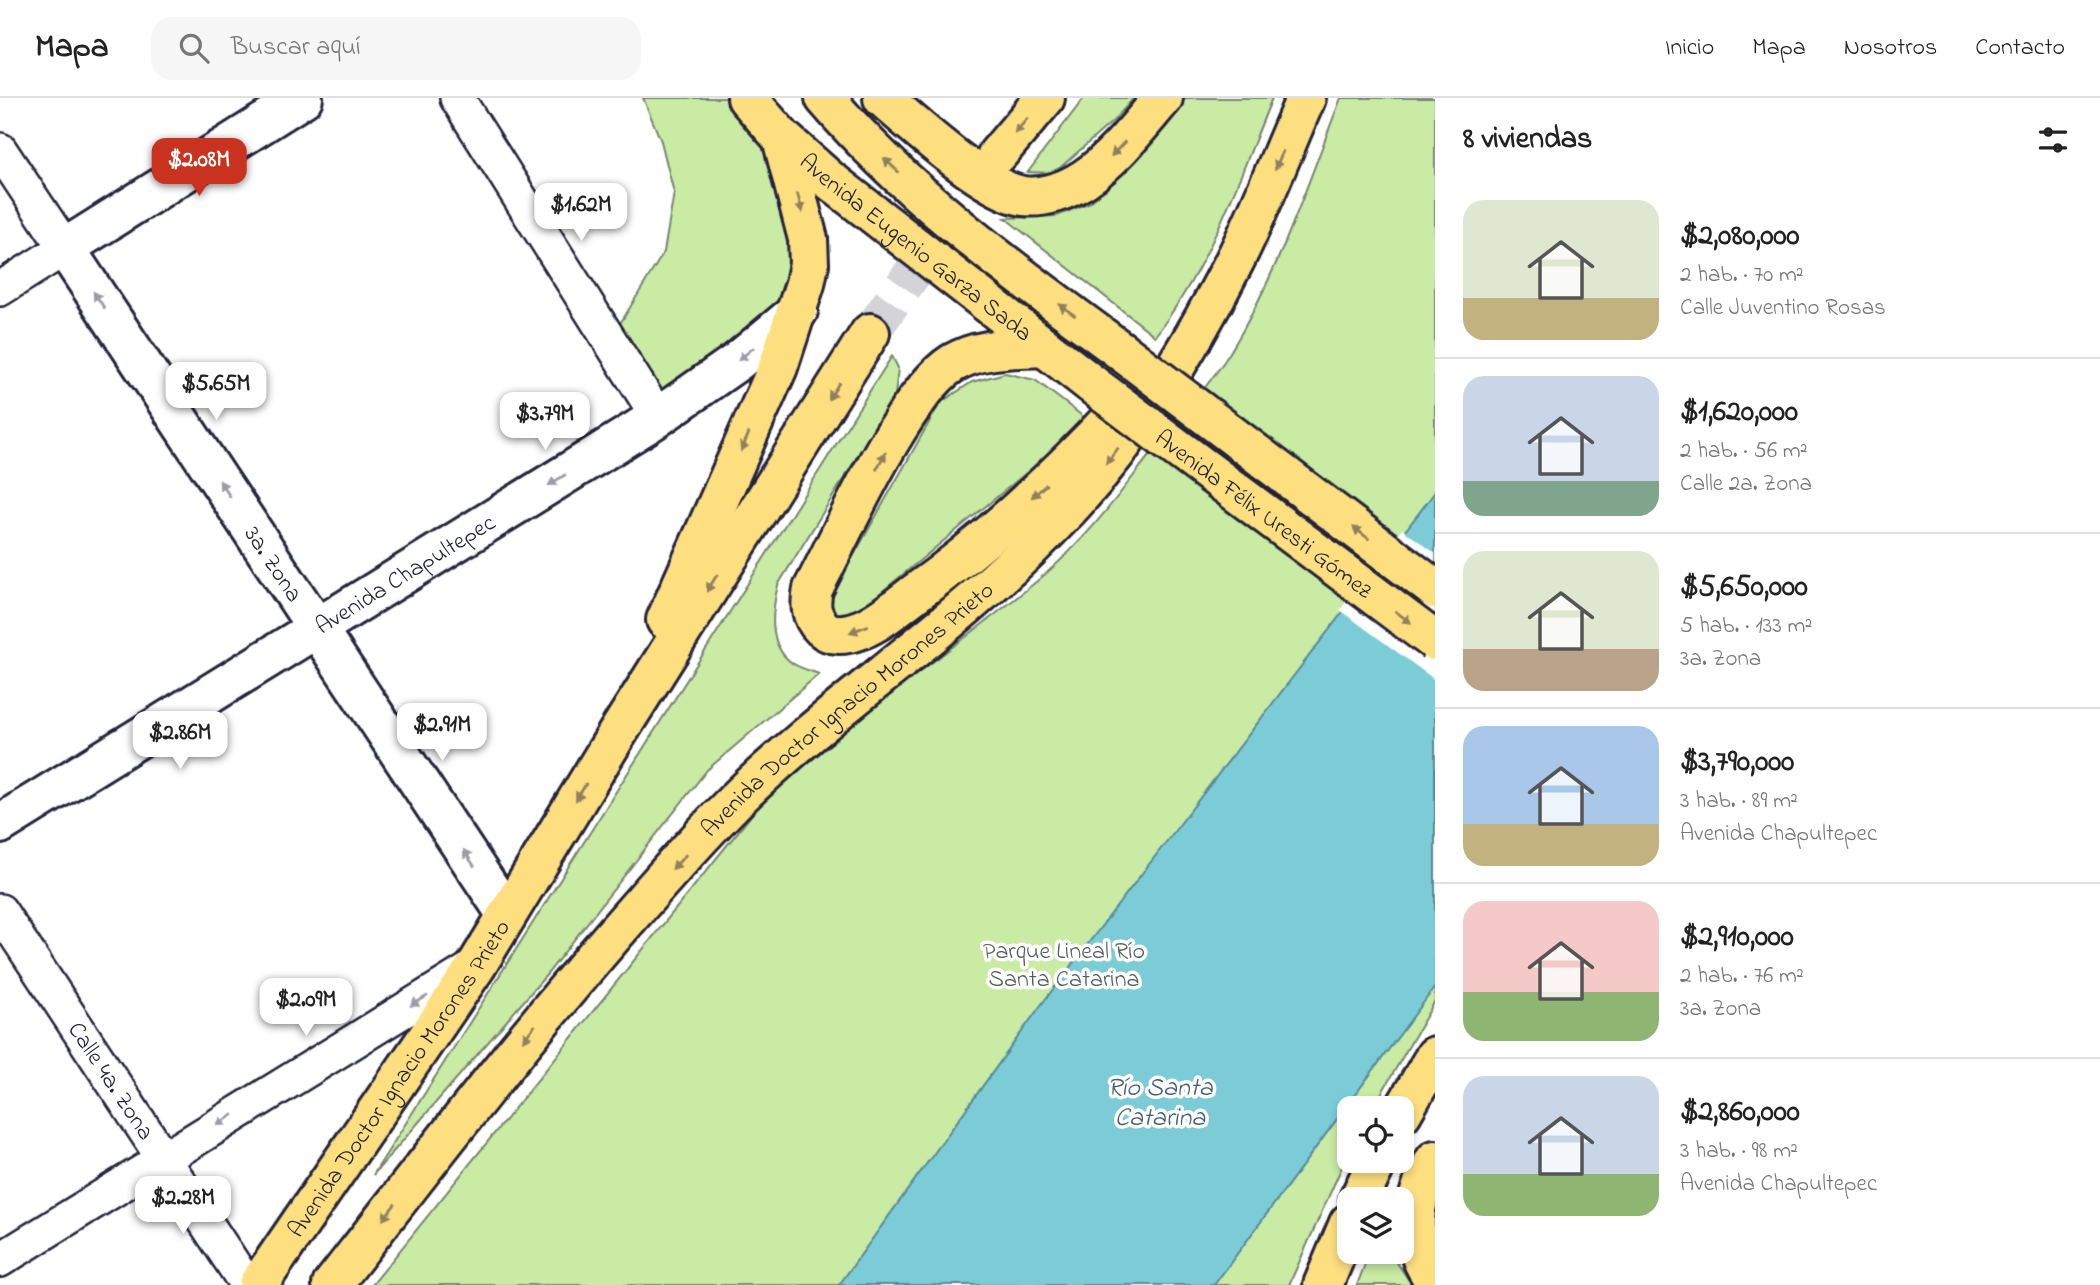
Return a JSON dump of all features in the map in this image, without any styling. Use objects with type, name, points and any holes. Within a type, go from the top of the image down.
[{"type":"highway","name":"Avenida Eugenio Garza Sada","points":[[747,98],[782,138],[892,232],[1093,385]]},
{"type":"highway","name":"Avenida Eugenio Garza Sada","points":[[825,98],[866,142],[956,223],[1036,288],[1121,351]]},
{"type":"highway","points":[[883,98],[979,175],[1002,190],[1024,196],[1045,195],[1084,179],[1119,148],[1163,98]]},
{"type":"highway","points":[[997,155],[1045,98]]},
{"type":"highway","name":"Avenida Doctor Ignacio Morones Prieto","points":[[332,1285],[537,1023],[649,894],[736,800],[988,585],[1059,519],[1121,444],[1205,318],[1236,258],[1307,98]]},
{"type":"highway","points":[[617,734],[778,367],[799,311],[809,264],[808,239],[782,138]]},
{"type":"highway","points":[[1042,347],[991,349],[971,355],[940,373],[912,405],[813,589],[810,605],[814,621],[825,631],[842,635],[864,629],[930,583],[1002,524],[1093,438],[1205,318]]},
{"type":"highway","name":"Avenida Doctor Ignacio Morones Prieto","points":[[258,1285],[477,965],[617,734],[870,333]]},
{"type":"highway","name":"Avenida Félix Uresti Gómez","points":[[1121,351],[1435,589]]},
{"type":"highway","name":"Avenida Félix Uresti Gómez","points":[[1093,385],[1435,641]]},
{"type":"highway","points":[[1412,1096],[1435,1056]]},
{"type":"highway","points":[[1435,1160],[1416,1199],[1413,1225],[1424,1267],[1435,1281]]},
{"type":"highway","points":[[1323,1285],[1337,1252]]},
{"type":"main road","points":[[65,248],[303,98]]},
{"type":"main road","name":"3a. Zona","points":[[65,248],[507,915]]},
{"type":"main road","name":"Avenida Chapultepec","points":[[0,824],[323,636],[658,417],[738,361],[799,311]]},
{"type":"main road","points":[[0,849],[323,636]]},
{"type":"street","points":[[457,98],[658,417]]},
{"type":"street","points":[[0,150],[65,248],[0,289]]},
{"type":"street","name":"Calle 4a. Zona","points":[[0,911],[247,1285]]},
{"type":"street","points":[[0,1260],[477,965]]},
{"type":"green space","points":[[643,98],[747,98],[760,114],[805,284],[658,417],[610,340],[664,252],[674,193],[661,141]]},
{"type":"green space","points":[[1084,98],[1134,98],[1113,121],[1054,173],[1028,172]]},
{"type":"green space","points":[[1184,98],[1272,98],[1235,191],[1207,251],[1192,281],[1155,336],[1005,218],[1057,216],[1091,202]]},
{"type":"green space","name":"Parque Lineal Río Santa Catarina","points":[[1341,98],[1435,98],[1435,1001],[1380,1096],[1337,1096],[1337,1173],[1339,1173],[1289,1285],[372,1285],[753,813],[821,749],[1007,605],[1082,539],[1208,384],[1229,354],[1262,293],[1291,229]]},
{"type":"green space","points":[[892,356],[898,368],[895,396],[778,585],[773,627],[778,647],[792,663],[819,674],[707,770],[548,973],[373,1175]]},
{"type":"green space","points":[[1005,373],[1035,380],[1089,421],[850,618],[836,615],[828,601],[940,403],[972,382]]},
{"type":"green space","points":[[1365,1264],[1398,1264],[1412,1285],[1357,1285]]},
{"type":"water","name":"Río Santa Catarina","points":[[1435,492],[1435,987],[1354,1096],[1337,1096],[1337,1119],[1214,1285],[839,1285],[1044,1001]]},
{"type":"pier","points":[[1402,529],[1435,553],[1435,680],[1340,610]]},
{"type":"tunnel","points":[[870,333],[997,155]]}]
